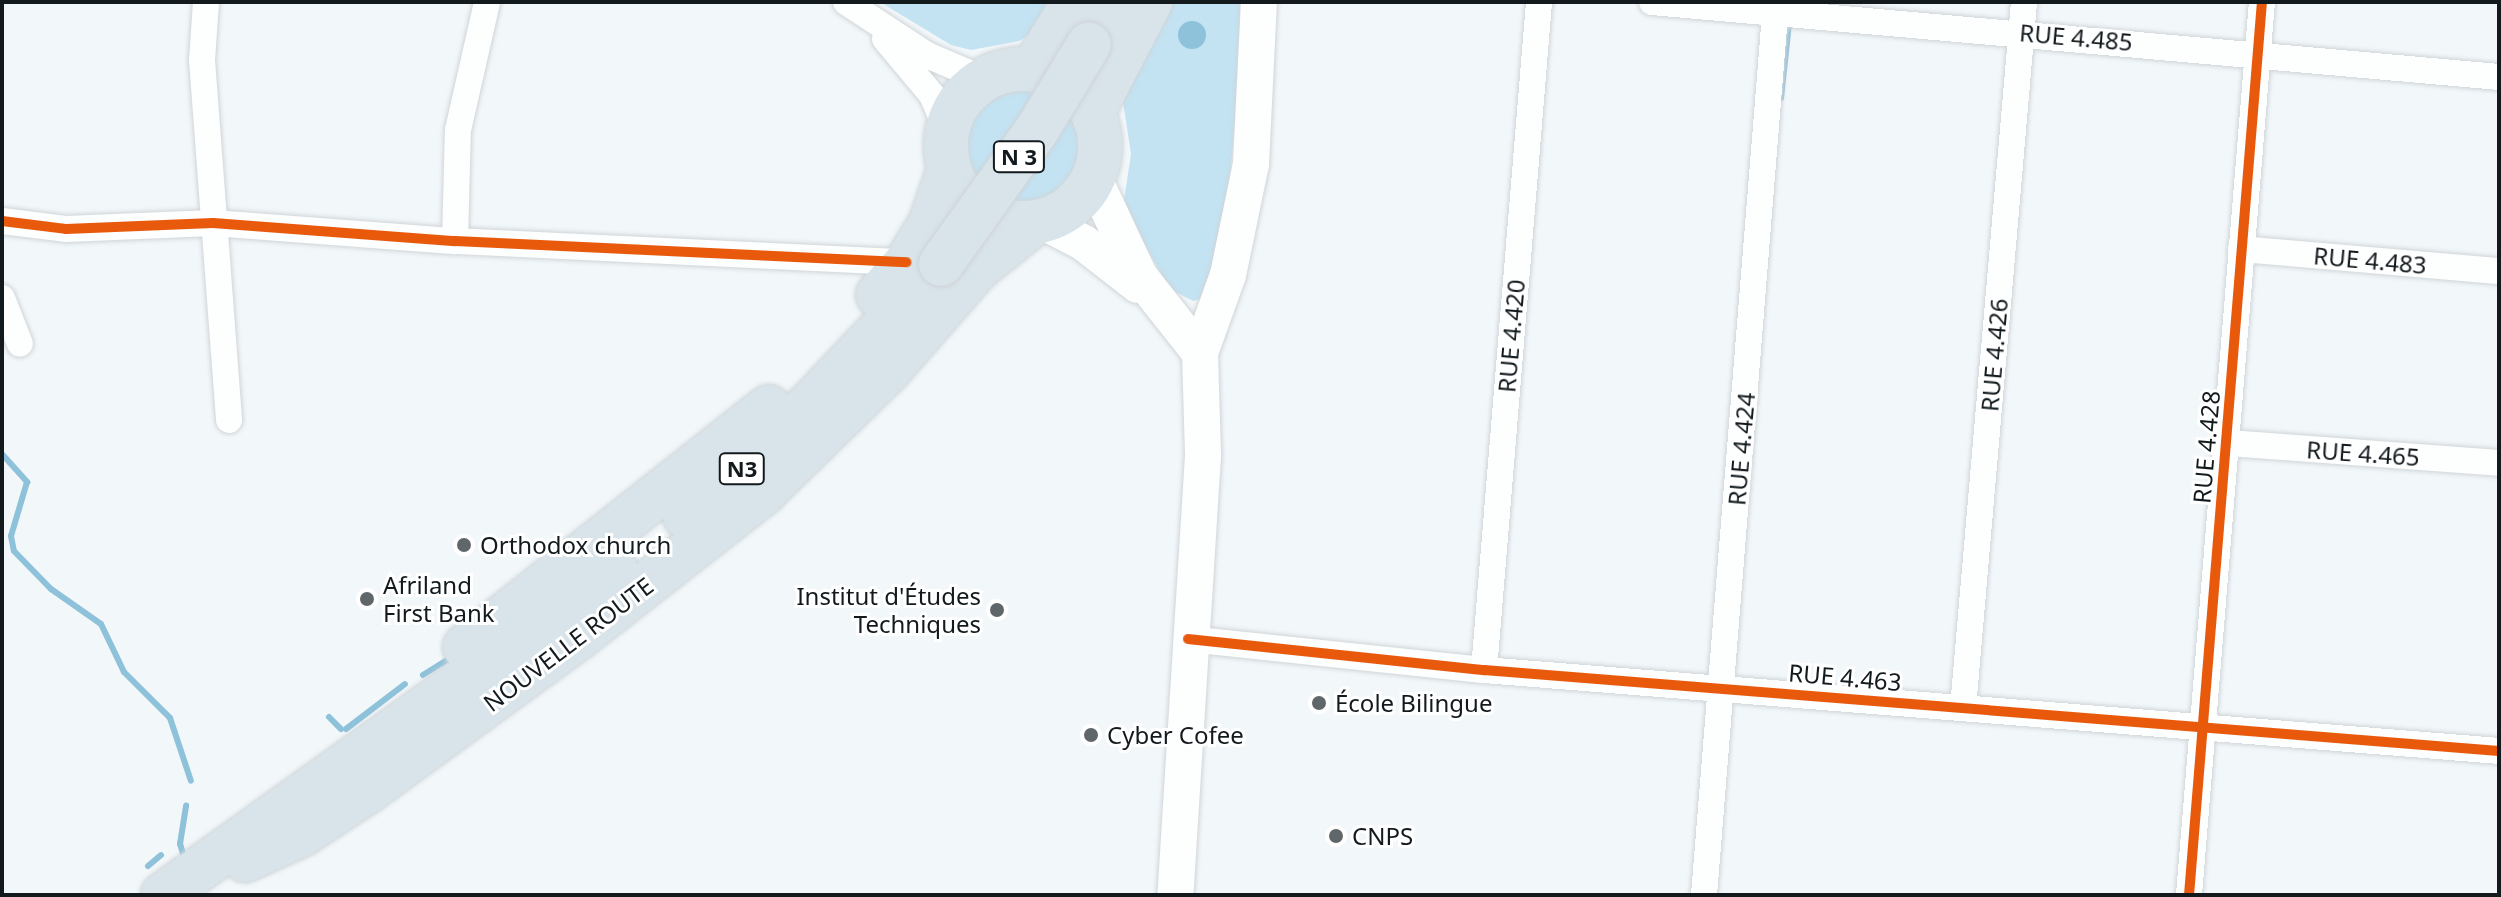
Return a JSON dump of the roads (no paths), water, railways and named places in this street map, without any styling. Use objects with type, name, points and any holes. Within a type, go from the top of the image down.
[{"type":"highway","points":[[1033,69],[1074,2]]},
{"type":"highway","name":"N 3","points":[[924,263],[1037,130],[1112,2]]},
{"type":"highway","points":[[1093,112],[1150,2]]},
{"type":"highway","points":[[1033,69],[1058,76],[1093,112],[1100,134],[1094,179],[1082,198],[1038,223],[1006,222],[982,212],[962,193],[948,150],[960,101],[983,79],[1007,70],[1033,69]]},
{"type":"highway","name":"NOUVELLE ROUTE","points":[[163,895],[240,853],[496,669],[517,644],[726,484],[812,402],[924,263],[948,150]]},
{"type":"highway","name":"NOUVELLE ROUTE","points":[[240,853],[302,834],[393,773],[764,492],[888,371],[976,270],[1038,223]]},
{"type":"highway","name":"NOUVELLE ROUTE","points":[[201,895],[240,853],[274,796],[323,754],[761,414],[924,263]]},
{"type":"main road","points":[[1175,895],[1188,639],[1203,456],[1200,353],[1228,275],[1251,164],[1259,2]]},
{"type":"main road","points":[[1094,179],[1140,277],[1171,311],[1200,353]]},
{"type":"main road","points":[[1038,223],[1084,243],[1171,311]]},
{"type":"street","points":[[206,2],[202,60],[229,420]]},
{"type":"street","points":[[455,241],[460,117],[487,2]]},
{"type":"street","points":[[846,2],[873,24],[950,67],[983,79]]},
{"type":"street","name":"RUE 4.420","points":[[1484,670],[1539,2]]},
{"type":"street","name":"RUE 4.485","points":[[1652,2],[1776,8],[2499,77]]},
{"type":"street","name":"RUE 4.426","points":[[1963,708],[2024,2]]},
{"type":"street","name":"RUE 4.428","points":[[2189,895],[2200,728],[2228,443],[2262,2]]},
{"type":"street","name":"RUE 4.424","points":[[1704,895],[1776,8]]},
{"type":"street","points":[[873,24],[932,95],[948,150]]},
{"type":"street","points":[[2,221],[66,229],[213,223],[455,241],[924,263]]},
{"type":"street","name":"RUE 4.483","points":[[2241,249],[2499,271]]},
{"type":"street","points":[[2,298],[20,344]]},
{"type":"street","name":"RUE 4.465","points":[[2228,443],[2499,463]]},
{"type":"street","name":"RUE 4.463","points":[[1188,639],[1484,670],[1722,686],[2499,751]]},
{"type":"waterway","points":[[1781,98],[1789,23]]},
{"type":"waterway","points":[[2,454],[27,482],[11,536],[14,551],[51,589],[101,624],[124,672],[170,718],[191,781]]},
{"type":"waterway","points":[[423,675],[452,657]]},
{"type":"waterway","points":[[346,729],[405,684]]},
{"type":"waterway","points":[[329,717],[341,729]]},
{"type":"waterway","points":[[185,861],[180,844],[186,805]]},
{"type":"waterway","points":[[148,866],[161,855]]},
{"type":"place","name":"Orthodox church","points":[[464,545]]},
{"type":"place","name":"Afriland First Bank","points":[[367,599]]},
{"type":"place","name":"Institut d'Études Techniques","points":[[997,610]]},
{"type":"place","name":"École Bilingue","points":[[1319,703]]},
{"type":"place","name":"Cyber Cofee","points":[[1091,735]]},
{"type":"place","name":"CNPS","points":[[1336,836]]}]
